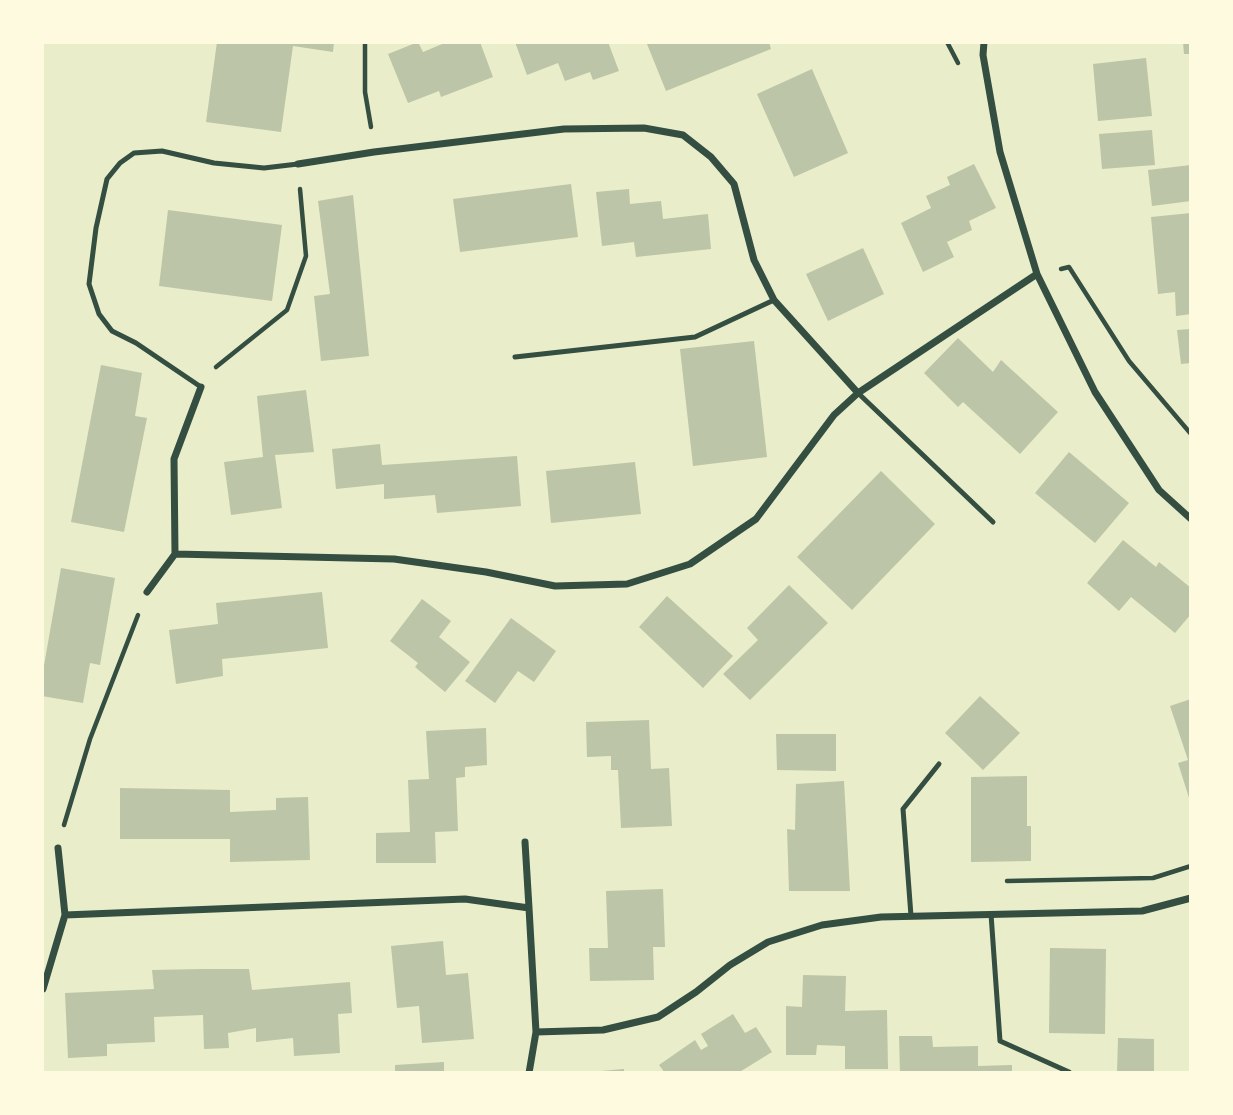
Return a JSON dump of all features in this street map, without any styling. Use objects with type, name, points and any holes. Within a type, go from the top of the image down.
[{"type":"street","points":[[984,42],[983,55],[1000,152],[1037,274],[1095,391],[1159,490],[1191,519]]},
{"type":"street","points":[[298,164],[564,129],[645,128],[683,135],[711,157],[734,184],[754,260],[774,300],[858,393]]},
{"type":"street","points":[[175,554],[394,559],[486,572],[555,586],[626,584],[690,564],[756,519],[834,415],[858,393],[1037,274]]},
{"type":"street","points":[[147,592],[175,554],[174,459],[201,387]]},
{"type":"street","points":[[525,842],[536,1032],[528,1073]]},
{"type":"street","points":[[43,989],[65,915],[58,848]]},
{"type":"street","points":[[536,1032],[603,1030],[657,1017],[696,992],[730,965],[768,942],[822,925],[881,917],[1142,911],[1191,898]]},
{"type":"street","points":[[65,915],[465,899],[529,908]]},
{"type":"lane","points":[[201,387],[136,343],[112,331],[99,314],[89,284],[96,228],[107,179],[120,163],[134,153],[162,151],[214,163],[264,168],[298,164]]},
{"type":"lane","points":[[515,357],[695,337],[774,300]]},
{"type":"lane","points":[[858,393],[993,522]]},
{"type":"lane","points":[[911,916],[903,809],[939,764]]},
{"type":"lane","points":[[991,914],[1000,1041],[1069,1072]]},
{"type":"path","points":[[365,42],[365,92],[374,152]]},
{"type":"path","points":[[201,387],[220,362],[287,310],[306,256],[298,164]]},
{"type":"path","points":[[1037,274],[1069,267],[1129,362],[1191,434]]},
{"type":"path","points":[[58,848],[90,739],[147,592]]},
{"type":"path","points":[[1007,881],[1153,878],[1191,866]]},
{"type":"building","points":[[217,42],[334,42],[333,52],[293,46],[281,132],[206,122]]},
{"type":"building","points":[[418,42],[423,52],[447,42],[480,42],[493,77],[441,97],[439,91],[408,103],[388,54]]},
{"type":"building","points":[[515,42],[608,42],[619,71],[593,80],[590,72],[565,81],[558,63],[527,75]]},
{"type":"building","points":[[769,42],[771,49],[666,91],[647,44]]},
{"type":"building","points":[[1183,42],[1191,42],[1191,54],[1184,54]]},
{"type":"building","points":[[1146,58],[1152,116],[1098,121],[1093,64]]},
{"type":"building","points":[[812,69],[848,153],[794,177],[757,94]]},
{"type":"building","points":[[1152,130],[1155,165],[1102,169],[1099,134]]},
{"type":"building","points":[[974,164],[996,208],[969,221],[972,230],[947,242],[954,257],[923,272],[901,223],[931,208],[926,196],[950,185],[947,177]]},
{"type":"building","points":[[1191,165],[1191,201],[1152,206],[1148,170]]},
{"type":"building","points":[[571,184],[578,237],[460,252],[453,199]]},
{"type":"building","points":[[629,189],[630,204],[661,201],[663,219],[708,214],[711,249],[636,257],[634,242],[602,246],[596,192]]},
{"type":"building","points":[[353,195],[369,356],[321,361],[314,296],[330,294],[318,201]]},
{"type":"building","points":[[168,210],[282,225],[272,301],[159,286]]},
{"type":"building","points":[[1191,213],[1191,314],[1176,316],[1175,292],[1158,294],[1151,217]]},
{"type":"building","points":[[863,248],[884,294],[828,321],[806,274]]},
{"type":"building","points":[[1191,329],[1191,363],[1181,364],[1177,330]]},
{"type":"building","points":[[958,338],[993,372],[1001,360],[1058,412],[1020,454],[963,402],[958,407],[924,373]]},
{"type":"building","points":[[754,341],[767,457],[693,466],[680,349]]},
{"type":"building","points":[[101,365],[142,373],[135,416],[147,418],[124,532],[71,522]]},
{"type":"building","points":[[306,390],[314,452],[275,455],[282,508],[231,515],[224,462],[263,457],[257,396]]},
{"type":"building","points":[[380,444],[382,465],[517,456],[521,506],[437,513],[435,495],[384,499],[384,484],[336,489],[332,449]]},
{"type":"building","points":[[1069,452],[1129,503],[1095,543],[1035,493]]},
{"type":"building","points":[[635,462],[641,514],[551,523],[546,471]]},
{"type":"building","points":[[881,471],[935,524],[852,610],[797,557]]},
{"type":"building","points":[[1123,540],[1156,567],[1159,562],[1191,588],[1191,614],[1175,633],[1131,597],[1119,611],[1087,583]]},
{"type":"building","points":[[61,568],[115,578],[100,665],[90,663],[83,703],[42,696],[42,677]]},
{"type":"building","points":[[789,585],[828,623],[750,700],[723,674],[758,640],[747,628]]},
{"type":"building","points":[[322,592],[328,648],[222,659],[223,676],[176,684],[169,630],[218,624],[216,603]]},
{"type":"building","points":[[667,596],[733,656],[703,688],[639,627]]},
{"type":"building","points":[[422,599],[451,621],[439,637],[470,662],[445,692],[415,667],[418,663],[390,641]]},
{"type":"building","points":[[511,618],[556,651],[534,682],[518,671],[495,703],[465,681]]},
{"type":"building","points":[[980,696],[1020,733],[983,770],[945,733]]},
{"type":"building","points":[[1191,699],[1190,801],[1178,763],[1188,760],[1170,706]]},
{"type":"building","points":[[649,720],[651,769],[669,768],[672,826],[621,828],[618,770],[611,770],[611,756],[587,757],[586,722]]},
{"type":"building","points":[[486,728],[487,765],[465,767],[465,777],[456,778],[458,831],[435,832],[436,863],[376,863],[376,833],[410,832],[408,780],[429,779],[426,731]]},
{"type":"building","points":[[776,734],[836,734],[836,771],[777,770]]},
{"type":"building","points":[[1027,776],[1027,826],[1031,826],[1031,861],[971,862],[971,777]]},
{"type":"building","points":[[844,781],[850,891],[789,891],[787,829],[795,830],[796,784]]},
{"type":"building","points":[[120,788],[230,790],[230,812],[276,810],[276,798],[308,797],[310,860],[230,862],[230,839],[120,839]]},
{"type":"building","points":[[663,889],[665,947],[653,947],[654,980],[590,981],[589,948],[608,948],[606,891]]},
{"type":"building","points":[[443,941],[446,975],[468,973],[474,1039],[422,1043],[419,1006],[397,1008],[391,946]]},
{"type":"building","points":[[1050,948],[1106,949],[1105,1034],[1049,1033]]},
{"type":"building","points":[[249,969],[252,990],[350,982],[352,1013],[338,1014],[340,1053],[294,1056],[293,1038],[256,1042],[256,1028],[228,1033],[229,1048],[204,1049],[203,1015],[154,1017],[155,1042],[107,1044],[107,1056],[68,1058],[65,993],[154,989],[152,970]]},
{"type":"building","points":[[803,975],[846,976],[845,1011],[887,1010],[888,1069],[845,1069],[845,1046],[817,1045],[816,1055],[786,1055],[786,1006],[802,1007]]},
{"type":"building","points":[[733,1014],[745,1033],[756,1027],[772,1052],[738,1073],[665,1073],[659,1065],[695,1040],[701,1050],[708,1046],[701,1034]]},
{"type":"building","points":[[899,1036],[932,1036],[933,1047],[978,1046],[978,1066],[1012,1065],[1012,1073],[900,1073]]},
{"type":"building","points":[[1118,1038],[1154,1039],[1154,1073],[1117,1073]]},
{"type":"building","points":[[444,1062],[444,1073],[395,1073],[395,1065]]},
{"type":"building","points":[[624,1069],[624,1073],[601,1073],[601,1071]]}]
